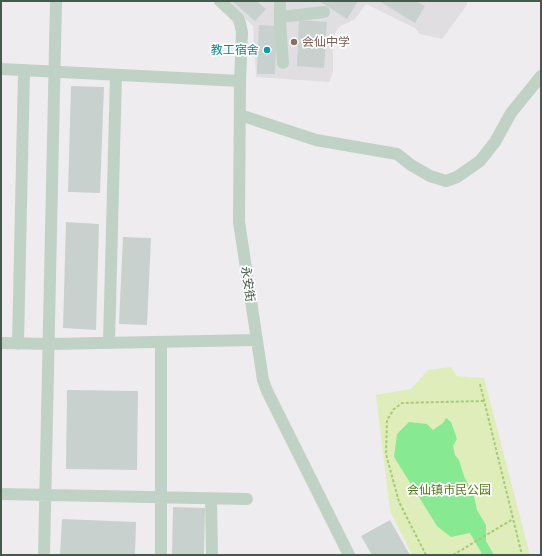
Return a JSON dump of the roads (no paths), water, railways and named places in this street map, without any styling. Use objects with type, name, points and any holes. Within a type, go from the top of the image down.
[{"type":"street","points":[[44,555],[50,344],[56,1]]},
{"type":"street","name":"永安街","points":[[220,1],[238,18],[241,27],[239,222],[263,380],[349,555]]},
{"type":"street","points":[[280,1],[284,63]]},
{"type":"street","points":[[280,17],[324,12]]},
{"type":"street","points":[[1,69],[240,81]]},
{"type":"street","points":[[18,344],[24,70]]},
{"type":"street","points":[[109,343],[116,75]]},
{"type":"street","points":[[240,115],[316,140],[397,154],[410,165],[430,176],[446,181],[457,177],[480,161],[495,142],[511,113],[541,76]]},
{"type":"street","points":[[1,343],[50,344],[256,340]]},
{"type":"street","points":[[161,342],[161,555]]},
{"type":"street","points":[[1,494],[247,499]]},
{"type":"street","points":[[211,499],[212,555]]},
{"type":"place","name":"会仙中学","points":[[294,42]]},
{"type":"place","name":"教工宿舍","points":[[267,50]]},
{"type":"park label","name":"会仙镇市民公园","points":[[449,490]]}]
